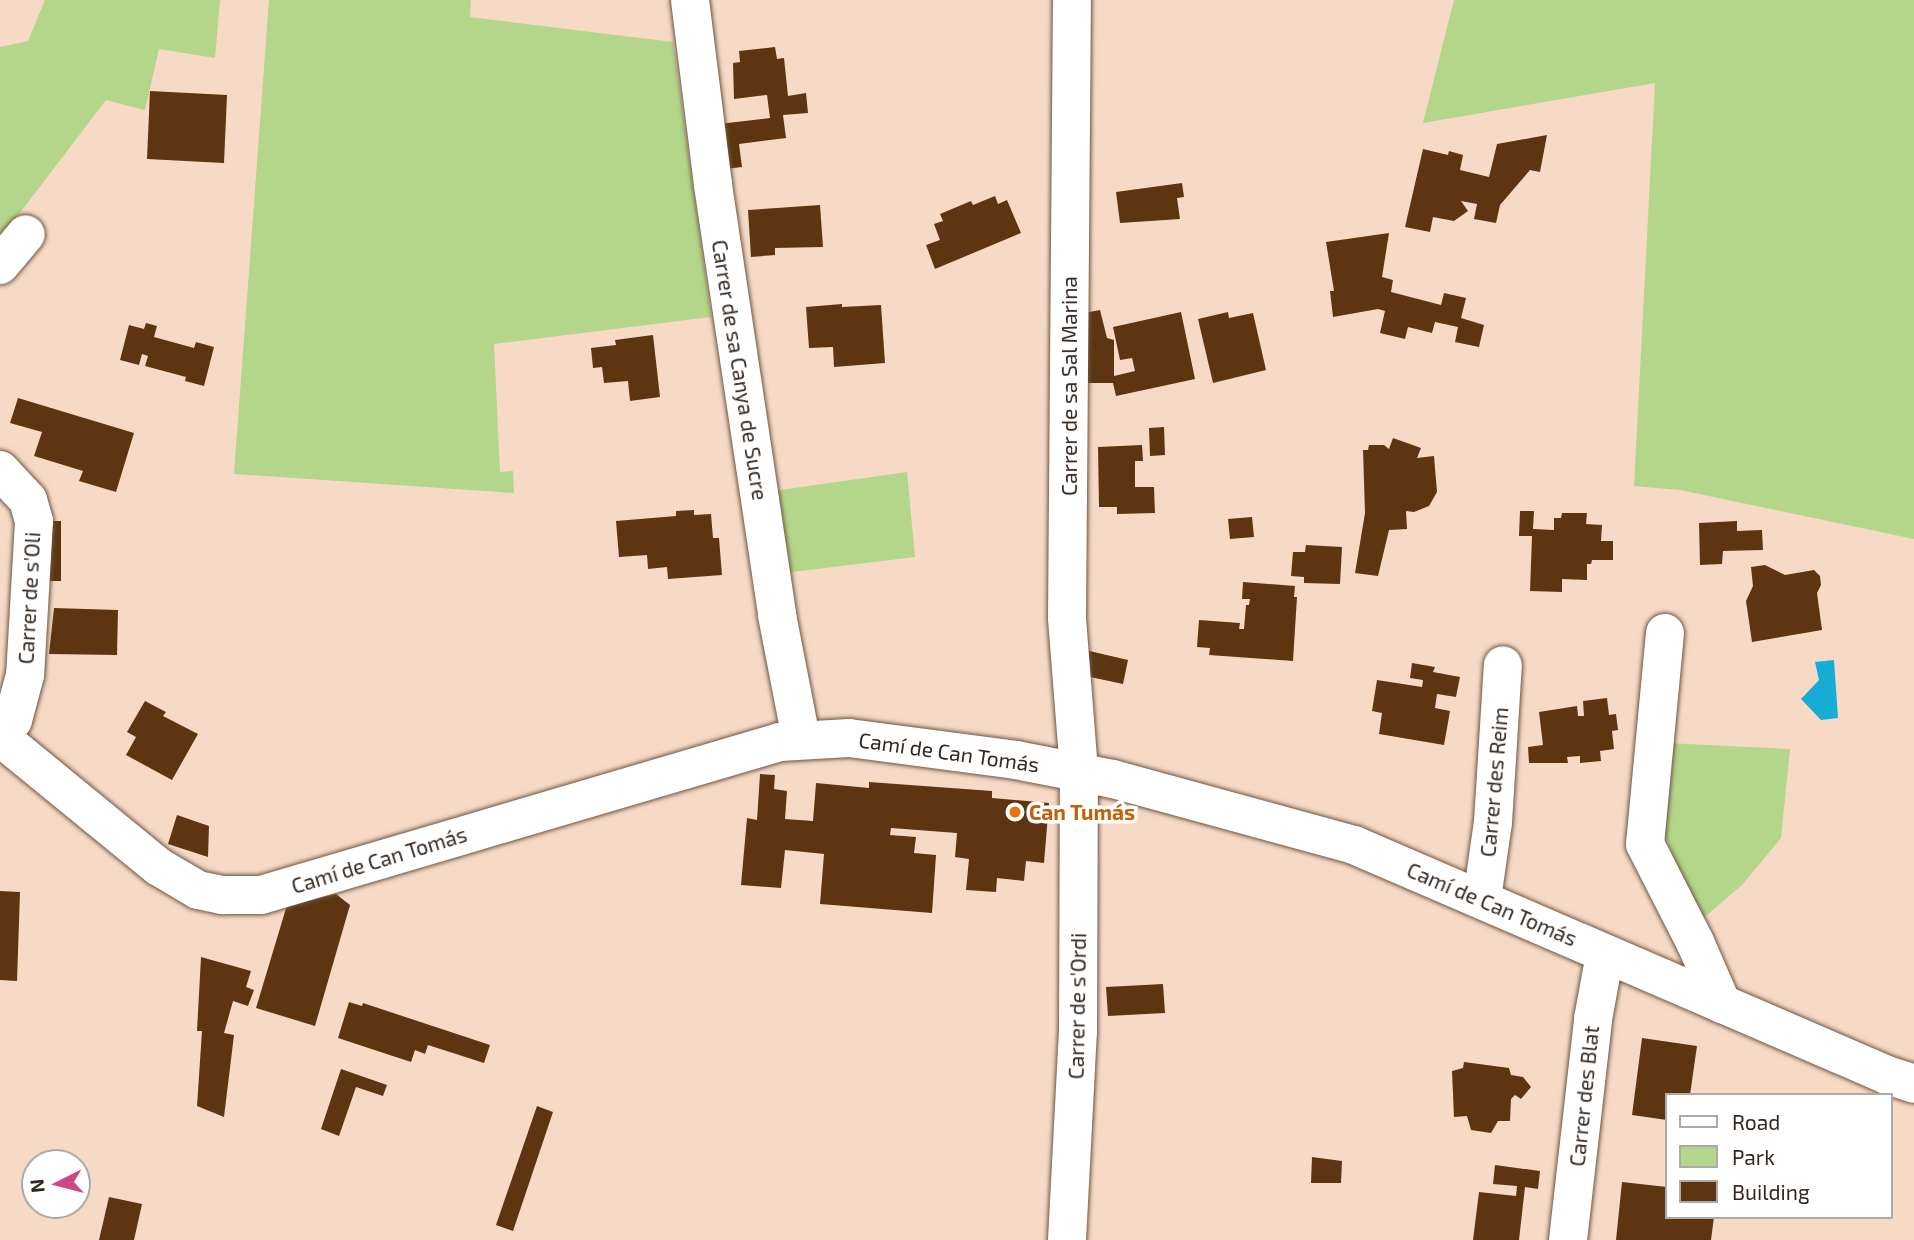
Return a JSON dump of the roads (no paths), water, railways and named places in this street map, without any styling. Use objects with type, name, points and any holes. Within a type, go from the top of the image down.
[{"type":"street","name":"Carrer de sa Canya de Sucre","points":[[690,0],[713,186],[777,615],[802,738]]},
{"type":"street","name":"Carrer de sa Sal Marina","points":[[1072,0],[1067,617],[1079,771]]},
{"type":"street","points":[[0,265],[26,234]]},
{"type":"street","name":"Carrer de s'Oli","points":[[0,470],[28,499],[34,521],[25,674],[13,720],[0,730]]},
{"type":"street","points":[[1665,634],[1645,844],[1695,942],[1722,1004]]},
{"type":"street","name":"Carrer des Reim","points":[[1482,899],[1493,822],[1503,665]]},
{"type":"street","name":"Camí de Can Tomás","points":[[0,737],[159,867],[198,890],[222,895],[261,895],[754,748],[802,738],[849,738],[996,756],[1079,771],[1315,832],[1482,899],[1887,1075],[1914,1083]]},
{"type":"street","name":"Carrer de s'Ordi","points":[[1067,1240],[1078,1032],[1079,771]]},
{"type":"street","name":"Carrer des Blat","points":[[1568,1240],[1592,1019],[1605,954]]},
{"type":"water","points":[[1834,660],[1838,718],[1821,720],[1801,699],[1819,680],[1815,662]]},
{"type":"place","name":"Can Tumás","points":[[1015,812]]}]
